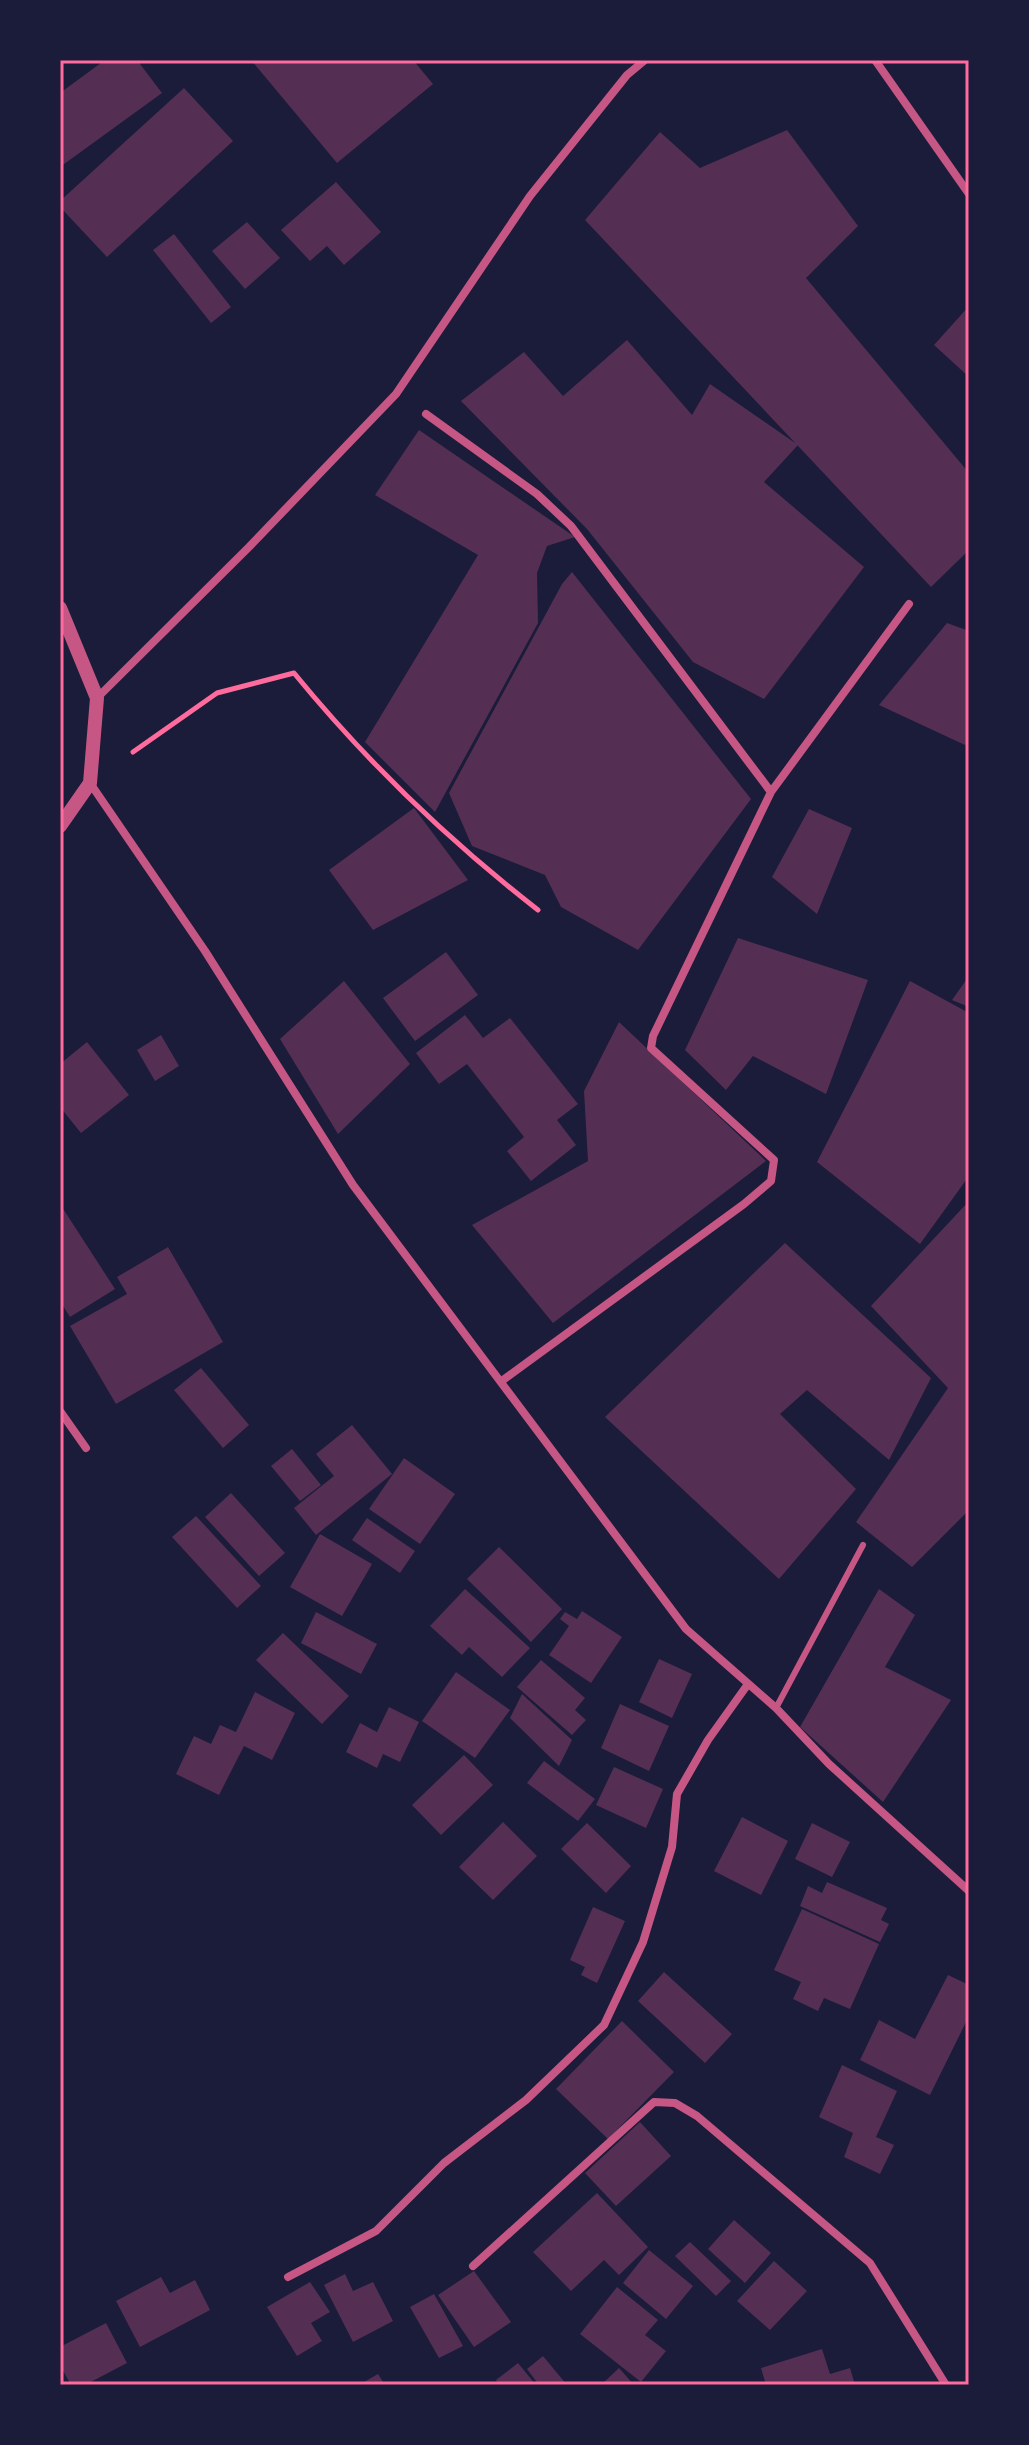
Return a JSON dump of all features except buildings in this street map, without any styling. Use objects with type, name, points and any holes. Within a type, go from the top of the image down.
[{"type":"street","points":[[97,698],[249,547],[396,394],[530,196],[627,75],[645,60]]},
{"type":"street","points":[[875,60],[969,194]]},
{"type":"street","points":[[426,414],[537,494],[571,526],[771,792]]},
{"type":"street","points":[[503,1380],[771,1181],[774,1160],[651,1048],[653,1036],[771,792],[909,604]]},
{"type":"street","points":[[60,608],[97,698],[90,783],[60,826]]},
{"type":"street","points":[[90,783],[205,951],[353,1185],[503,1380],[686,1629],[776,1708],[829,1764],[969,1891]]},
{"type":"street","points":[[60,1411],[86,1448]]},
{"type":"street","points":[[288,2277],[376,2231],[444,2163],[526,2100],[604,2025],[643,1942],[672,1847],[677,1794],[708,1740],[748,1684]]},
{"type":"street","points":[[473,2266],[654,2102],[675,2103],[697,2116],[870,2263],[946,2385]]},
{"type":"lane","points":[[776,1708],[863,1545]]},
{"type":"path","points":[[90,783],[217,693],[294,673],[349,740],[466,854],[538,910]]}]
